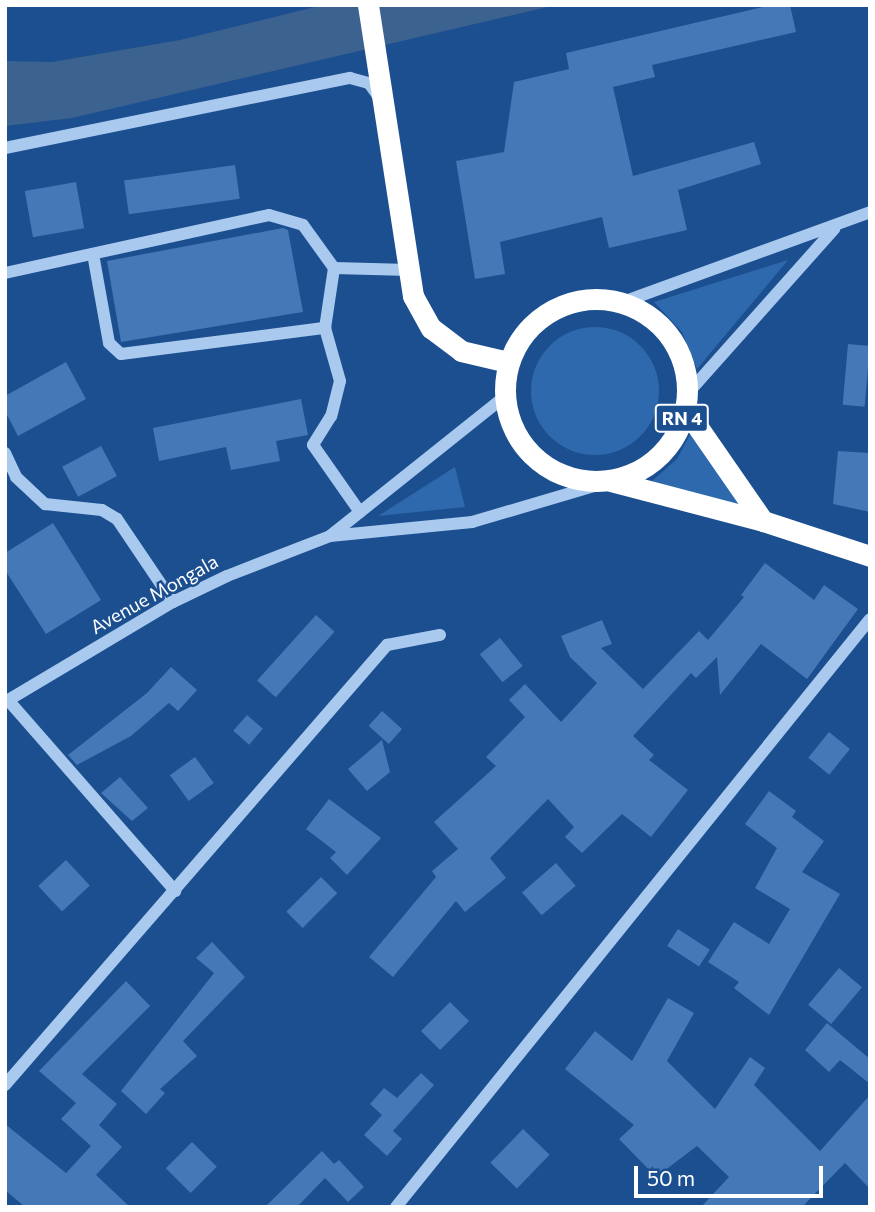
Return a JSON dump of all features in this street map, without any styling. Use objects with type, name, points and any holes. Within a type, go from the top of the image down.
[{"type":"highway","points":[[368,5],[413,296],[431,328],[461,351],[508,362]]},
{"type":"highway","name":"RN 4","points":[[611,481],[645,468],[671,443],[687,402],[684,363],[671,337],[650,315],[623,302],[588,299],[554,309],[526,331],[508,362],[504,397],[511,429],[530,455],[556,474],[611,481],[764,521],[870,556]]},
{"type":"highway","name":"RN 4","points":[[687,402],[764,521]]},
{"type":"street","points":[[5,148],[350,78],[369,83],[384,113]]},
{"type":"street","points":[[623,302],[835,228],[870,212]]},
{"type":"street","points":[[5,273],[269,215],[303,225],[334,268],[325,328],[340,381],[331,416],[313,445],[360,512]]},
{"type":"street","points":[[687,402],[835,228]]},
{"type":"street","points":[[93,254],[109,343],[121,354],[325,328]]},
{"type":"street","points":[[334,268],[409,270]]},
{"type":"street","points":[[330,537],[504,397]]},
{"type":"street","points":[[5,453],[16,477],[45,503],[102,510],[117,519],[173,602]]},
{"type":"street","points":[[330,537],[472,522],[611,481]]},
{"type":"street","name":"Avenue Mongala","points":[[7,701],[173,602],[227,576],[330,537]]},
{"type":"street","points":[[396,1207],[870,619]]},
{"type":"street","points":[[5,1084],[387,645],[440,635]]},
{"type":"street","points":[[7,701],[175,891]]},
{"type":"shaded area","points":[[323,5],[556,5],[72,118],[5,126],[5,61],[52,62],[180,40]]},
{"type":"shaded area","points":[[788,260],[697,369],[682,332],[654,302]]},
{"type":"shaded area","points":[[595,327],[620,332],[640,346],[654,366],[659,391],[654,416],[640,436],[620,450],[595,455],[570,450],[550,436],[536,416],[531,391],[536,366],[550,346],[570,332]]},
{"type":"shaded area","points":[[693,429],[744,502],[738,510],[652,481],[677,459]]},
{"type":"shaded area","points":[[455,467],[465,507],[378,516]]},
{"type":"building","points":[[771,5],[790,5],[796,32],[652,65],[655,77],[613,87],[633,176],[754,142],[761,164],[678,190],[687,230],[609,248],[602,217],[500,242],[505,274],[475,279],[456,161],[504,152],[514,82],[569,69],[566,53]]},
{"type":"building","points":[[235,165],[240,199],[129,214],[124,181]]},
{"type":"building","points":[[76,182],[84,228],[33,237],[25,191]]},
{"type":"building","points":[[283,228],[288,230],[303,312],[121,342],[107,261]]},
{"type":"building","points":[[848,344],[870,346],[865,407],[843,405]]},
{"type":"building","points":[[66,362],[86,399],[18,436],[5,411],[5,396]]},
{"type":"building","points":[[301,399],[308,435],[276,441],[280,461],[231,470],[226,447],[159,461],[153,428]]},
{"type":"building","points":[[101,446],[117,476],[78,497],[62,467]]},
{"type":"building","points":[[838,451],[870,453],[870,512],[833,504]]},
{"type":"building","points":[[53,523],[101,600],[46,634],[5,570],[5,553]]},
{"type":"building","points":[[765,563],[814,600],[824,585],[858,609],[807,679],[761,644],[720,695],[717,657],[696,678],[691,673],[633,736],[654,755],[649,760],[688,790],[651,837],[622,814],[582,853],[565,837],[574,827],[548,799],[490,858],[506,878],[465,912],[456,901],[393,977],[369,957],[436,877],[432,871],[458,849],[434,822],[496,766],[486,757],[525,717],[509,700],[525,684],[561,722],[597,683],[570,657],[561,636],[602,620],[612,644],[601,648],[643,689],[699,631],[708,640],[744,597],[741,595]]},
{"type":"building","points":[[316,615],[335,632],[276,697],[257,680]]},
{"type":"building","points":[[500,638],[523,666],[502,682],[480,654]]},
{"type":"building","points":[[171,667],[197,690],[178,711],[169,703],[131,736],[77,765],[68,755],[147,693]]},
{"type":"building","points":[[382,711],[402,729],[389,744],[369,726]]},
{"type":"building","points":[[247,715],[263,729],[249,745],[233,731]]},
{"type":"building","points":[[829,732],[850,749],[829,775],[808,758]]},
{"type":"building","points":[[382,740],[390,772],[367,791],[348,769]]},
{"type":"building","points":[[195,757],[214,783],[189,801],[170,775]]},
{"type":"building","points":[[120,777],[148,808],[132,821],[101,793]]},
{"type":"building","points":[[769,791],[796,811],[792,817],[824,841],[802,872],[840,894],[769,1015],[734,988],[739,982],[708,962],[734,922],[769,944],[790,909],[755,888],[777,848],[745,824]]},
{"type":"building","points":[[329,799],[381,838],[347,875],[330,858],[336,852],[306,829]]},
{"type":"building","points":[[66,860],[90,886],[62,912],[38,886]]},
{"type":"building","points":[[556,863],[576,886],[542,915],[522,893]]},
{"type":"building","points":[[321,877],[337,893],[303,928],[286,912]]},
{"type":"building","points":[[678,929],[710,950],[699,966],[667,946]]},
{"type":"building","points":[[212,942],[245,977],[183,1041],[197,1056],[160,1089],[165,1093],[146,1114],[121,1091],[214,973],[196,958]]},
{"type":"building","points":[[839,968],[862,987],[831,1024],[808,1005]]},
{"type":"building","points":[[126,981],[150,1006],[82,1074],[117,1104],[99,1125],[122,1147],[96,1175],[130,1207],[25,1207],[5,1190],[5,1124],[66,1173],[91,1146],[61,1119],[76,1103],[39,1071]]},
{"type":"building","points":[[668,998],[694,1013],[667,1061],[715,1109],[750,1057],[765,1068],[754,1085],[820,1151],[870,1095],[870,1189],[845,1163],[802,1207],[701,1207],[729,1177],[697,1146],[656,1177],[619,1139],[634,1125],[565,1069],[595,1031],[632,1061]]},
{"type":"building","points":[[450,1002],[469,1021],[440,1050],[421,1031]]},
{"type":"building","points":[[827,1023],[870,1059],[870,1084],[840,1060],[829,1072],[805,1050]]},
{"type":"building","points":[[421,1073],[434,1085],[393,1131],[402,1139],[387,1156],[364,1135],[382,1115],[370,1104],[384,1088],[397,1098]]},
{"type":"building","points":[[523,1129],[550,1155],[517,1189],[490,1163]]},
{"type":"building","points":[[192,1142],[217,1167],[191,1193],[166,1168]]},
{"type":"building","points":[[322,1151],[334,1164],[339,1160],[364,1187],[348,1202],[325,1178],[297,1207],[265,1207]]}]
